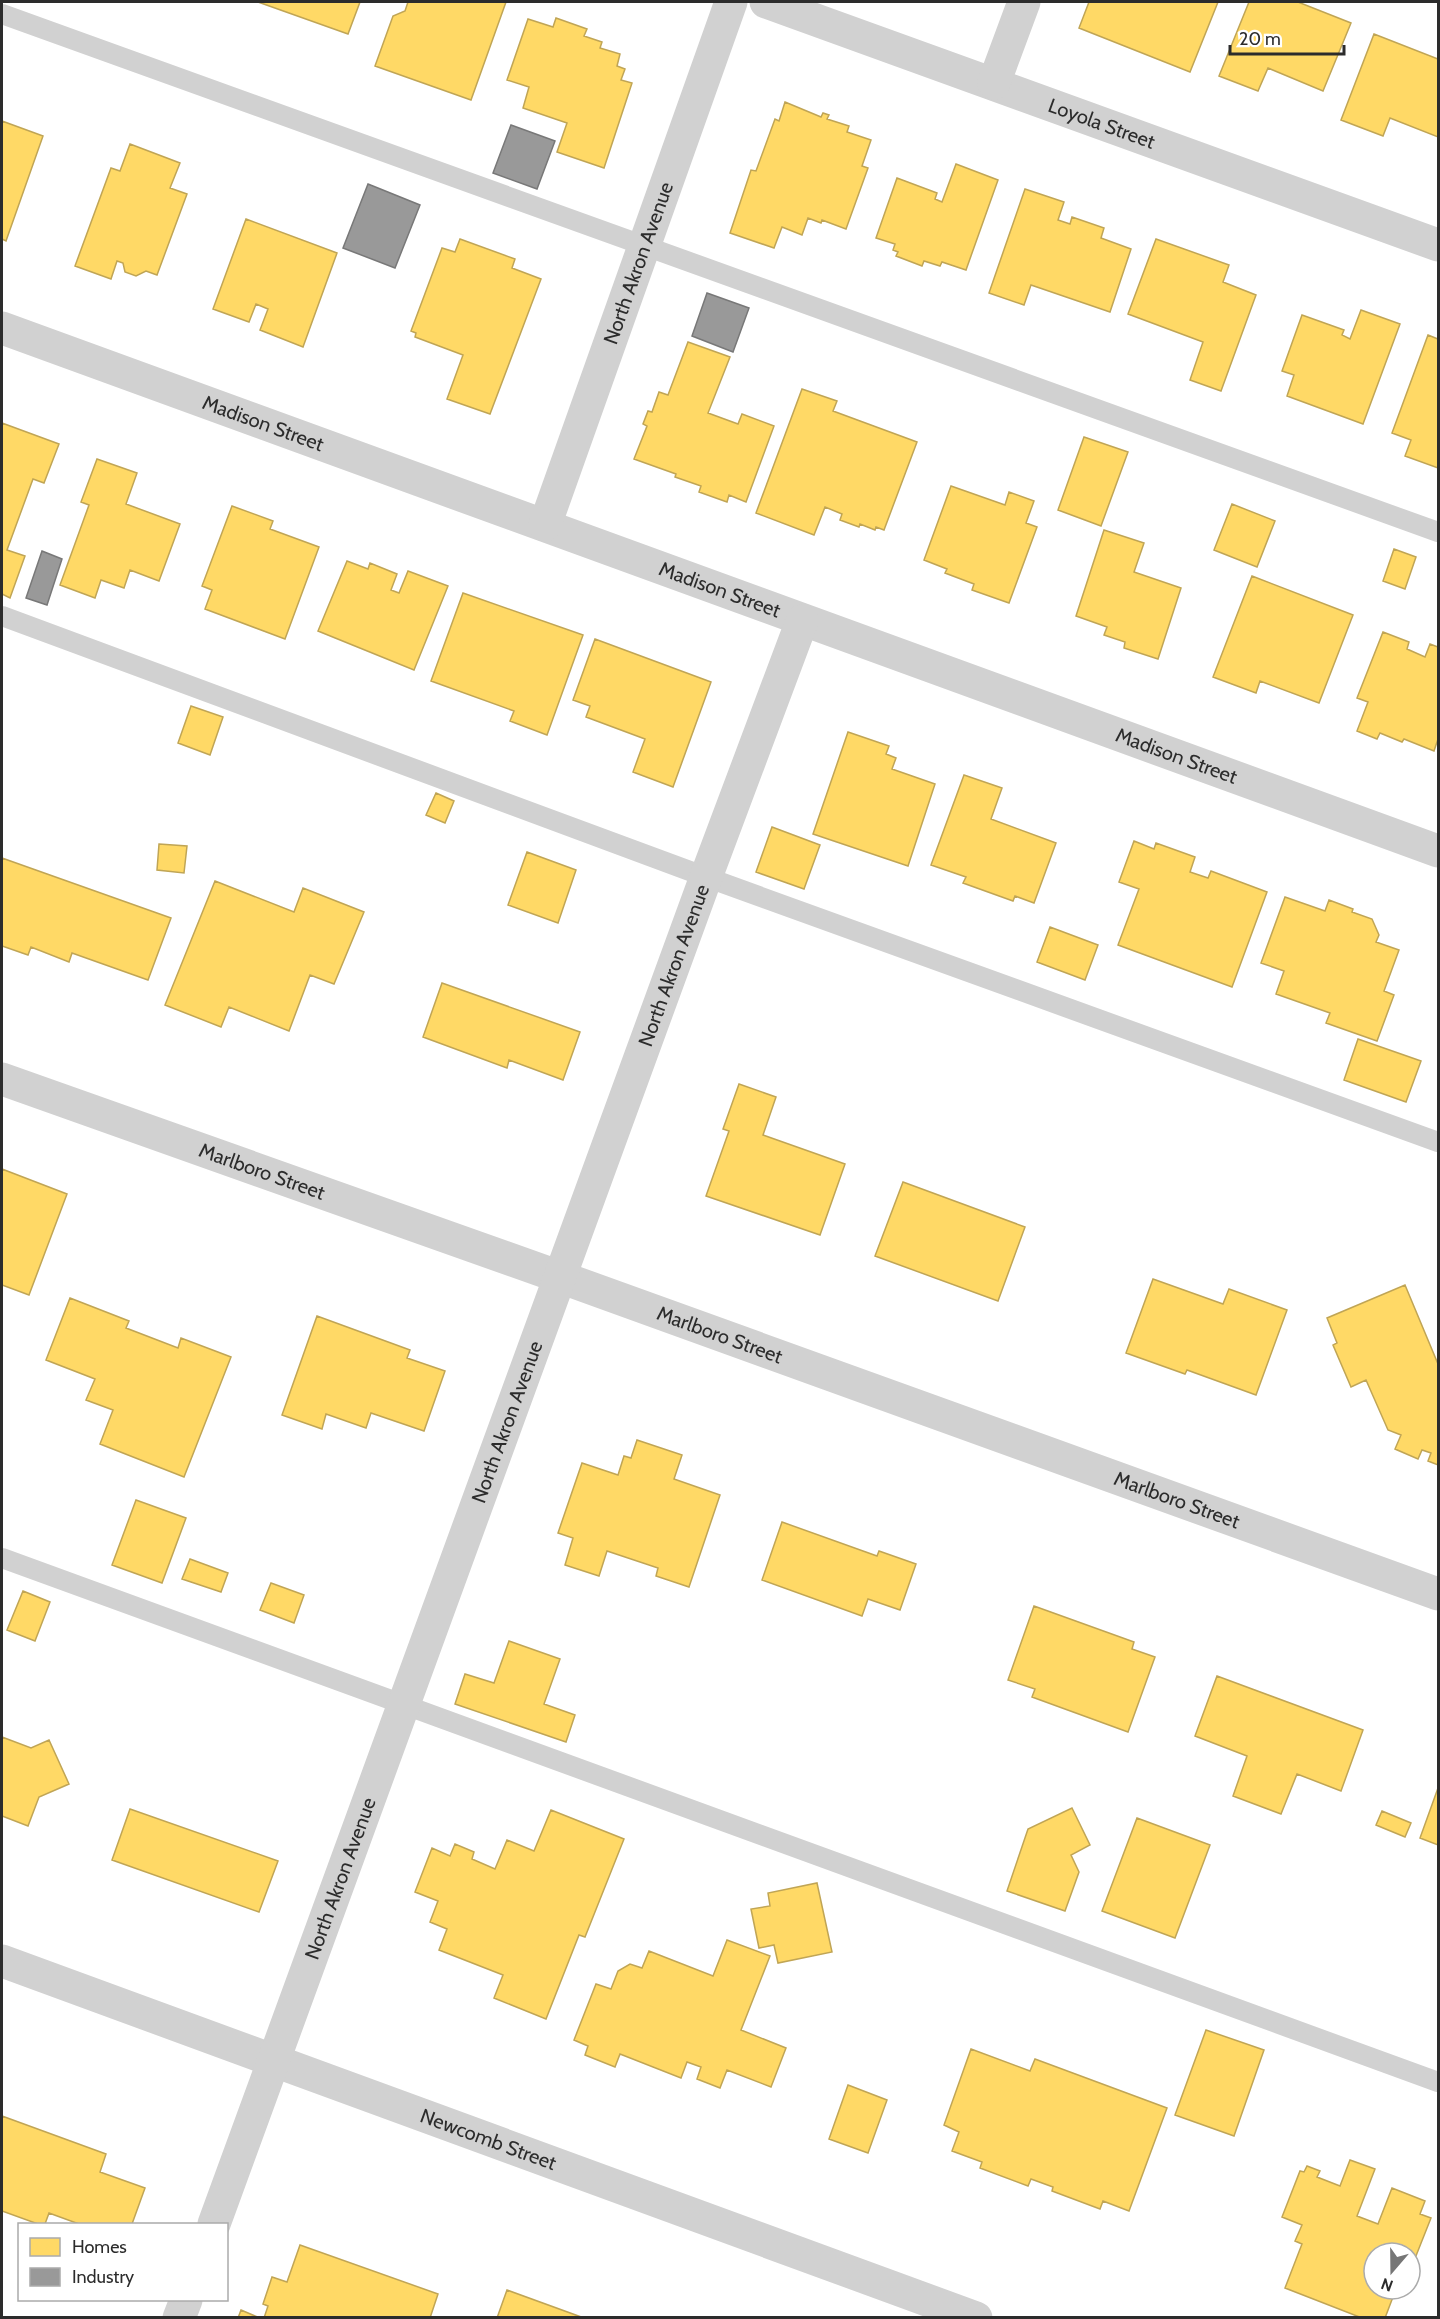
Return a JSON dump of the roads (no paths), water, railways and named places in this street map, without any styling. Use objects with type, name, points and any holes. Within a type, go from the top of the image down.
[{"type":"street","name":"North Akron Avenue","points":[[545,525],[731,2]]},
{"type":"street","name":"Loyola Street","points":[[766,2],[1438,245]]},
{"type":"street","points":[[994,83],[1024,2]]},
{"type":"street","name":"Madison Street","points":[[2,328],[802,621],[1438,850]]},
{"type":"street","name":"North Akron Avenue","points":[[214,2223],[706,877],[802,621]]},
{"type":"street","name":"Marlboro Street","points":[[2,1079],[560,1277],[1438,1594]]},
{"type":"street","name":"Newcomb Street","points":[[2,1961],[976,2318]]},
{"type":"street","points":[[179,2318],[186,2301]]},
{"type":"lane","points":[[2,14],[1438,532]]},
{"type":"lane","points":[[2,616],[706,877],[1438,1142]]},
{"type":"lane","points":[[2,1558],[1438,2082]]}]
